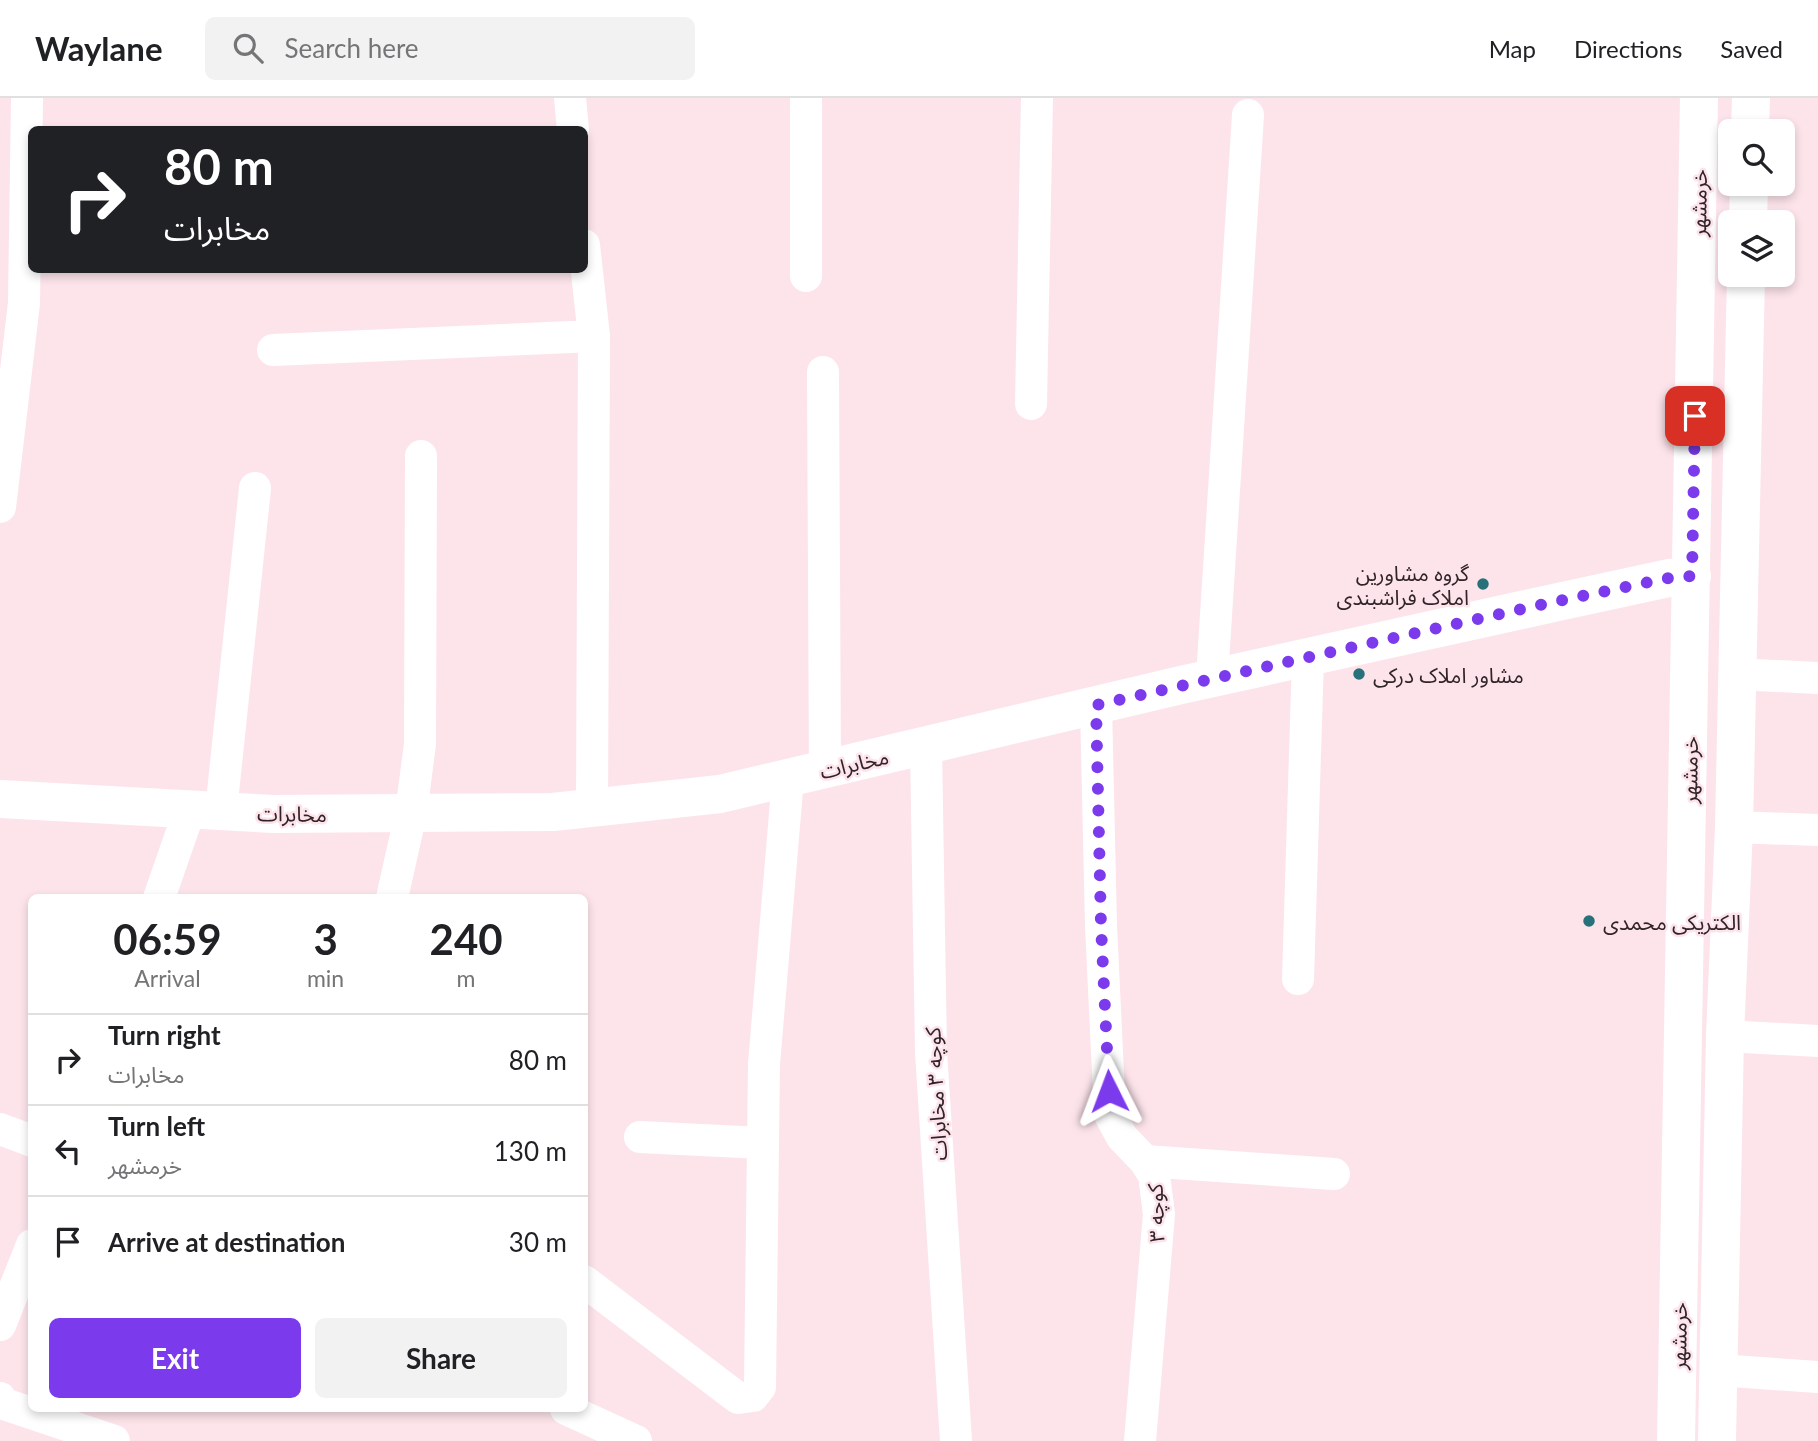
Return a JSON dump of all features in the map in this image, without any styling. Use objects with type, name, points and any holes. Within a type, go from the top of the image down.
[{"type":"main road","name":"خرمشهر","points":[[1676,1441],[1699,98]]},
{"type":"main road","points":[[1750,119],[1751,98]]},
{"type":"main road","points":[[1717,1441],[1746,287]]},
{"type":"main road","name":"مخابرات","points":[[0,799],[274,814],[554,812],[720,794],[1212,678],[1669,578],[1692,576]]},
{"type":"street","points":[[0,507],[24,303],[27,98]]},
{"type":"street","points":[[570,98],[573,126]]},
{"type":"street","points":[[806,98],[806,276]]},
{"type":"street","points":[[1031,404],[1037,98]]},
{"type":"street","points":[[1212,678],[1248,115]]},
{"type":"street","points":[[587,273],[594,336],[592,808]]},
{"type":"street","points":[[273,349],[594,336]]},
{"type":"street","points":[[823,372],[825,770]]},
{"type":"street","points":[[393,894],[411,813],[420,744],[421,456]]},
{"type":"street","points":[[161,894],[205,810],[255,488]]},
{"type":"street","points":[[1298,979],[1308,657]]},
{"type":"street","points":[[1736,674],[1818,678]]},
{"type":"street","name":"کوچه ۳","points":[[1096,705],[1101,926],[1110,1115],[1122,1137],[1145,1161],[1154,1175],[1159,1214],[1140,1441]]},
{"type":"street","name":"کوچه ۳ مخابرات","points":[[926,746],[931,1052],[956,1441]]},
{"type":"street","points":[[588,1285],[738,1398],[753,1396],[760,1387],[764,1064],[788,778]]},
{"type":"street","points":[[1734,827],[1818,830]]},
{"type":"street","points":[[1725,1036],[1818,1041]]},
{"type":"street","points":[[0,1129],[28,1140]]},
{"type":"street","points":[[640,1137],[762,1143]]},
{"type":"street","points":[[1145,1161],[1334,1174]]},
{"type":"street","points":[[0,1325],[28,1255]]},
{"type":"street","points":[[1718,1370],[1818,1377]]},
{"type":"street","points":[[0,1398],[4,1404],[114,1441]]},
{"type":"street","points":[[573,1412],[636,1441]]},
{"type":"place","name":"گروه مشاورین املاک فراشبندی","points":[[1483,584]]},
{"type":"place","name":"مشاور املاک درکی","points":[[1359,674]]},
{"type":"place","name":"الکتریکی محمدی","points":[[1589,921]]},
{"type":"route","points":[[1109,1091],[1101,926],[1096,705],[1558,601],[1669,578],[1692,576],[1695,416]]}]
